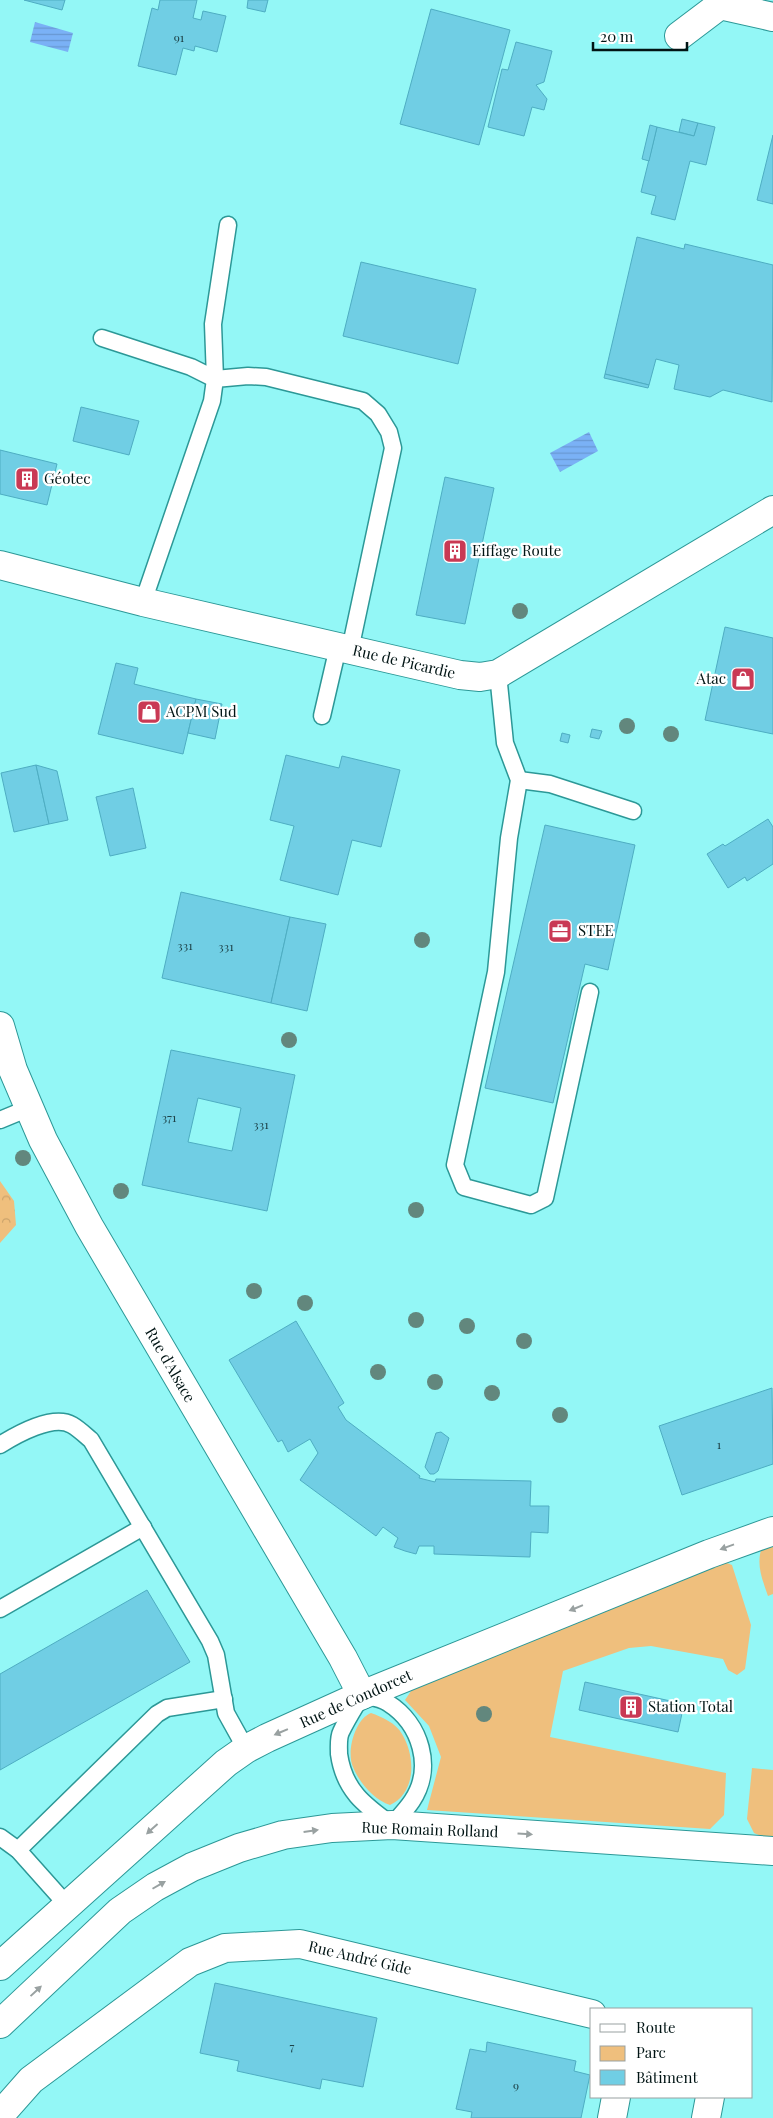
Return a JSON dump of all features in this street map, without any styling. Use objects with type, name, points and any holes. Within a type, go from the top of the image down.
[{"type":"street","points":[[679,36],[720,6],[773,17]]},
{"type":"street","name":"Rue de Picardie","points":[[0,565],[143,602],[344,649],[460,676],[480,677],[498,674],[773,510]]},
{"type":"street","name":"Rue d'Alsace","points":[[0,1026],[13,1070],[43,1140],[89,1226],[343,1658],[362,1695]]},
{"type":"street","name":"Rue de Condorcet","points":[[0,1966],[226,1763],[246,1749],[362,1695],[709,1554],[773,1532]]},
{"type":"street","name":"Rue Romain Rolland","points":[[0,2024],[120,1911],[155,1887],[192,1867],[239,1848],[283,1835],[332,1828],[392,1826],[773,1851]]},
{"type":"street","name":"Rue André Gide","points":[[0,2114],[31,2080],[190,1962],[225,1948],[300,1944],[590,2014]]},
{"type":"street","points":[[612,2118],[616,2098]]},
{"type":"street","points":[[706,2118],[710,2098]]},
{"type":"lane","points":[[143,602],[212,401],[215,379],[214,324],[228,225]]},
{"type":"lane","points":[[102,338],[191,367],[215,379],[248,376],[266,377],[363,401],[378,414],[389,432],[393,448],[344,649],[322,716]]},
{"type":"lane","points":[[498,674],[505,743],[518,780],[509,838],[496,972],[455,1165],[464,1187],[531,1206],[545,1198],[590,992]]},
{"type":"lane","points":[[518,780],[550,784],[633,811]]},
{"type":"lane","points":[[0,1120],[29,1108]]},
{"type":"lane","points":[[0,1445],[25,1430],[55,1423],[71,1424],[91,1440],[210,1640],[216,1655],[226,1713],[246,1749]]},
{"type":"lane","points":[[0,1609],[143,1527]]},
{"type":"lane","points":[[362,1695],[387,1702],[405,1718],[416,1733],[422,1750],[424,1770],[419,1786],[412,1801],[392,1826],[364,1805],[349,1786],[342,1771],[339,1749],[340,1733],[362,1695]]},
{"type":"lane","points":[[18,1850],[157,1714],[166,1708],[224,1699]]},
{"type":"lane","points":[[0,1837],[18,1850],[67,1905]]},
{"type":"green space","points":[[0,1181],[14,1201],[16,1225],[0,1243]]},
{"type":"green space","points":[[773,1542],[773,1594],[768,1596],[759,1564],[763,1545]]},
{"type":"green space","points":[[717,1559],[732,1565],[751,1625],[745,1669],[737,1675],[728,1670],[723,1659],[651,1646],[629,1648],[563,1671],[550,1737],[726,1773],[724,1815],[710,1829],[427,1810],[441,1757],[429,1726],[405,1700],[415,1685]]},
{"type":"green space","points":[[371,1713],[384,1719],[399,1730],[407,1743],[410,1753],[411,1774],[409,1783],[399,1799],[390,1805],[378,1799],[368,1790],[356,1773],[351,1761],[351,1745],[356,1729],[365,1716]]},
{"type":"green space","points":[[752,1768],[773,1770],[773,1837],[754,1833],[747,1819]]},
{"type":"water","points":[[35,22],[73,33],[68,52],[30,42]]},
{"type":"water","points":[[589,432],[598,451],[560,472],[550,453]]},
{"type":"building","points":[[24,0],[65,0],[62,10]]},
{"type":"building","points":[[160,0],[197,0],[193,18],[201,20],[203,11],[226,16],[217,52],[195,46],[194,51],[183,48],[176,75],[138,66],[152,8],[158,10]]},
{"type":"building","points":[[248,0],[268,0],[265,12],[247,8]]},
{"type":"building","points":[[431,9],[510,30],[479,145],[400,124]]},
{"type":"building","points":[[516,42],[552,51],[544,82],[536,85],[547,99],[544,110],[532,107],[524,136],[488,127],[502,69],[508,70]]},
{"type":"building","points":[[682,119],[698,123],[694,136],[679,132]]},
{"type":"building","points":[[698,123],[715,127],[706,165],[690,161],[675,220],[651,214],[656,196],[641,192],[657,127],[694,136]]},
{"type":"building","points":[[650,125],[657,127],[649,161],[642,159]]},
{"type":"building","points":[[773,135],[773,204],[757,200]]},
{"type":"building","points":[[637,237],[684,249],[685,244],[773,265],[772,402],[723,390],[710,397],[674,389],[679,365],[656,359],[649,385],[605,374]]},
{"type":"building","points":[[361,262],[476,289],[458,364],[343,336]]},
{"type":"building","points":[[605,374],[649,385],[648,388],[604,378]]},
{"type":"building","points":[[81,407],[139,421],[129,455],[73,441]]},
{"type":"building","name":"Géotec","points":[[0,450],[57,464],[47,505],[0,494]]},
{"type":"building","name":"Eiffage Route","points":[[445,477],[494,488],[465,624],[416,615]]},
{"type":"building","name":"Atac","points":[[725,627],[773,638],[773,734],[705,720]]},
{"type":"building","points":[[116,663],[138,668],[134,684],[196,699],[183,754],[98,734]]},
{"type":"building","points":[[196,699],[222,704],[215,739],[188,733]]},
{"type":"building","points":[[592,729],[602,731],[599,739],[590,737]]},
{"type":"building","points":[[562,733],[570,735],[568,743],[560,741]]},
{"type":"building","points":[[286,755],[339,768],[342,756],[400,770],[381,847],[352,840],[338,895],[280,880],[294,826],[270,820]]},
{"type":"building","points":[[36,765],[49,824],[14,832],[1,773]]},
{"type":"building","points":[[36,765],[57,771],[68,820],[49,824]]},
{"type":"building","points":[[133,788],[146,848],[110,856],[96,797]]},
{"type":"building","points":[[768,819],[773,827],[773,864],[747,881],[745,877],[728,888],[707,854],[723,844],[725,846]]},
{"type":"building","points":[[545,825],[635,845],[608,970],[585,964],[553,1103],[485,1088]]},
{"type":"building","points":[[181,892],[290,917],[271,1003],[162,978]]},
{"type":"building","points":[[290,917],[326,924],[307,1011],[271,1003]]},
{"type":"building","points":[[171,1050],[295,1075],[267,1211],[142,1185]],"holes":[[[198,1098],[241,1108],[232,1151],[188,1142]]]},
{"type":"building","points":[[296,1321],[344,1403],[338,1407],[346,1420],[420,1476],[419,1478],[435,1482],[436,1479],[531,1481],[530,1506],[549,1506],[548,1533],[531,1532],[530,1557],[434,1554],[434,1546],[419,1546],[416,1554],[405,1551],[394,1547],[398,1538],[383,1527],[376,1536],[300,1480],[318,1453],[310,1439],[288,1452],[282,1440],[278,1442],[229,1360]]},
{"type":"building","points":[[772,1388],[773,1464],[682,1495],[659,1426]]},
{"type":"building","points":[[441,1432],[449,1438],[438,1471],[430,1474],[425,1467],[436,1433]]},
{"type":"building","points":[[147,1590],[190,1662],[0,1770],[0,1674]]},
{"type":"building","name":"Station Total","points":[[585,1682],[684,1704],[678,1732],[579,1710]]},
{"type":"building","points":[[215,1983],[377,2018],[363,2087],[322,2079],[320,2089],[237,2071],[239,2061],[200,2053]]},
{"type":"building","points":[[487,2042],[576,2061],[574,2071],[590,2075],[581,2118],[471,2118],[472,2112],[456,2109],[470,2049],[486,2052]]},
{"type":"place","name":"Géotec","points":[[27,479]]},
{"type":"place","name":"Eiffage Route","points":[[455,551]]},
{"type":"place","name":"Atac","points":[[743,679]]},
{"type":"place","name":"ACPM Sud","points":[[149,712]]},
{"type":"place","name":"STEE","points":[[560,931]]},
{"type":"place","name":"Station Total","points":[[631,1707]]}]
